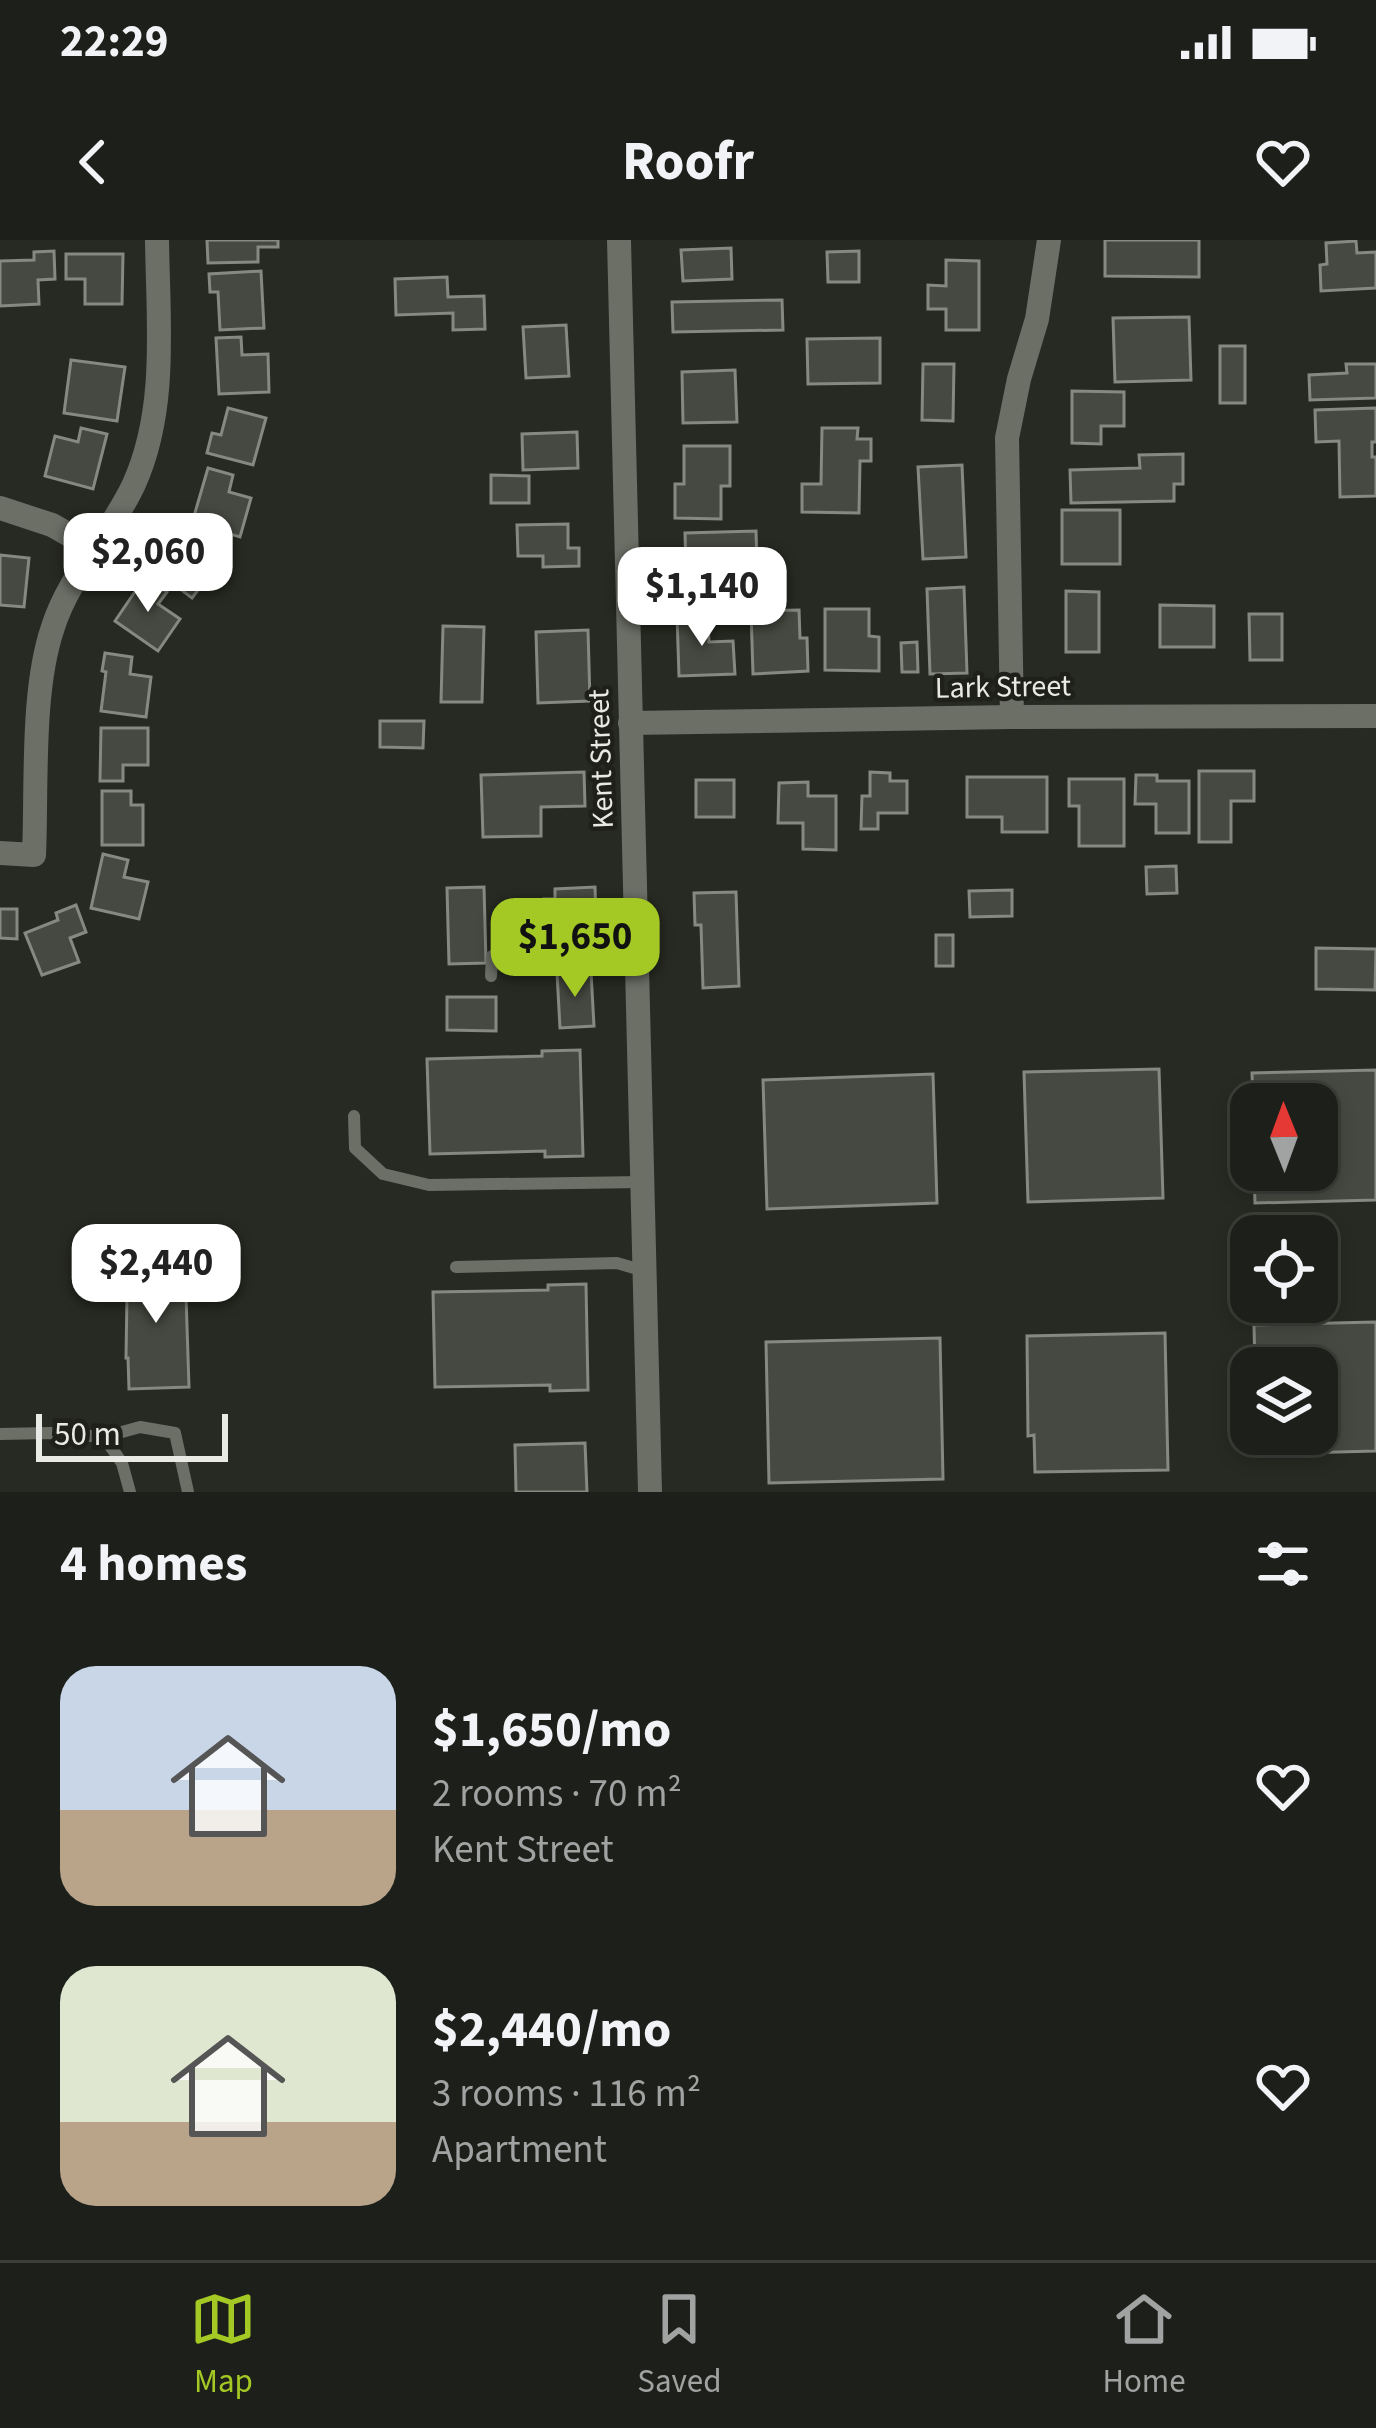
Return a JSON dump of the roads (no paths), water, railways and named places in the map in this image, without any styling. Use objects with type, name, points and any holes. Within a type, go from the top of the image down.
[{"type":"street","points":[[0,853],[34,855],[46,652],[65,598],[111,529],[135,482],[153,420],[159,361],[157,240]]},
{"type":"street","name":"Kent Street","points":[[619,240],[650,1492]]},
{"type":"street","points":[[1012,717],[1007,439],[1018,379],[1041,302],[1049,240]]},
{"type":"street","points":[[0,508],[52,526],[96,550]]},
{"type":"street","name":"Lark Street","points":[[630,723],[1376,716]]},
{"type":"lane","points":[[490,976],[492,956],[637,954]]},
{"type":"lane","points":[[354,1116],[355,1148],[382,1174],[429,1185],[642,1181]]},
{"type":"lane","points":[[456,1267],[617,1263],[645,1271]]},
{"type":"lane","points":[[0,1434],[104,1437],[140,1427],[175,1433],[188,1492]]},
{"type":"lane","points":[[104,1437],[122,1463],[130,1492]]}]
